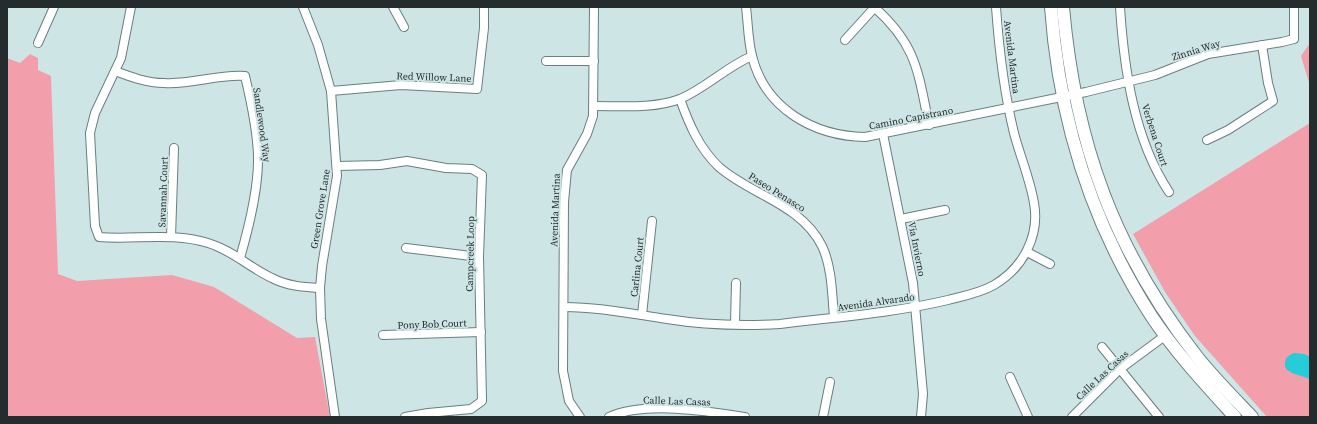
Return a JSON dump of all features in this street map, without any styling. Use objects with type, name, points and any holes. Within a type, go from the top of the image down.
[{"type":"main road","points":[[1051,7],[1053,42],[1062,98],[1074,147],[1097,211],[1126,270],[1153,317],[1199,360],[1252,417]]},
{"type":"main road","points":[[1063,7],[1067,54],[1075,95],[1096,178],[1120,235],[1147,283],[1170,332],[1191,367],[1235,417]]},
{"type":"street","points":[[38,43],[54,7]]},
{"type":"street","points":[[131,7],[121,58],[95,113],[90,133],[94,226],[99,237],[171,237],[192,239],[210,243],[240,258],[272,278],[289,285],[320,288]]},
{"type":"street","name":"Green Grove Lane","points":[[303,7],[318,44],[331,91],[337,166],[320,288],[322,332],[335,417]]},
{"type":"street","points":[[393,7],[404,27]]},
{"type":"street","name":"Red Willow Lane","points":[[331,91],[401,85],[477,89],[484,28],[484,7]]},
{"type":"street","name":"Avenida Martina","points":[[580,417],[569,401],[564,382],[565,179],[570,161],[590,126],[594,106],[594,7]]},
{"type":"street","name":"Camino Capistrano","points":[[746,7],[752,56],[762,80],[774,99],[789,112],[807,124],[834,134],[848,136],[883,134],[1075,95]]},
{"type":"street","points":[[845,40],[874,7],[902,36],[911,53],[918,74],[928,125]]},
{"type":"street","name":"Avenida Martina","points":[[996,7],[998,39],[1009,109]]},
{"type":"street","name":"Verbena Court","points":[[1120,7],[1122,35],[1129,82],[1148,149],[1156,170],[1169,192]]},
{"type":"street","name":"Zinnia Way","points":[[1075,95],[1155,74],[1208,54],[1294,39],[1294,7]]},
{"type":"street","points":[[1207,140],[1228,130],[1273,101],[1268,83],[1262,45]]},
{"type":"street","points":[[594,106],[639,106],[658,104],[680,99],[733,65],[752,56]]},
{"type":"street","points":[[546,61],[594,61]]},
{"type":"street","name":"Sandlewood Way","points":[[115,71],[149,82],[164,84],[230,75],[244,76],[254,127],[258,154],[258,169],[240,258]]},
{"type":"street","name":"Paseo Penasco","points":[[680,99],[697,139],[706,153],[720,167],[794,214],[814,234],[822,246],[828,263],[834,317]]},
{"type":"street","name":"Avenida Alvarado","points":[[564,307],[604,308],[694,322],[780,324],[915,307],[972,294],[988,288],[1014,270],[1027,252],[1034,227],[1034,202],[1009,109]]},
{"type":"street","name":"Via Invierno","points":[[883,134],[911,270],[923,394],[920,417]]},
{"type":"street","name":"Savannah Court","points":[[171,237],[174,148]]},
{"type":"street","name":"Campcreek Loop","points":[[337,166],[380,165],[407,161],[446,168],[472,169],[482,175],[479,257],[482,401],[471,409],[428,413],[405,417]]},
{"type":"street","points":[[901,219],[945,210]]},
{"type":"street","name":"Carlina Court","points":[[642,315],[652,221]]},
{"type":"street","points":[[406,248],[479,257]]},
{"type":"street","points":[[1027,252],[1050,264]]},
{"type":"street","points":[[735,323],[736,283]]},
{"type":"street","name":"Pony Bob Court","points":[[383,335],[481,332]]},
{"type":"street","name":"Calle Las Casas","points":[[1072,417],[1120,369],[1170,332]]},
{"type":"street","points":[[1102,347],[1159,417]]},
{"type":"street","points":[[1010,377],[1028,417]]},
{"type":"street","points":[[823,417],[830,382]]},
{"type":"street","name":"Calle Las Casas","points":[[609,417],[624,411],[642,409],[694,410],[745,417]]},
{"type":"shaded area","points":[[1310,43],[1310,86],[1301,56]]},
{"type":"shaded area","points":[[30,54],[38,58],[38,70],[51,76],[58,274],[77,281],[172,275],[214,287],[297,338],[315,337],[330,417],[7,417],[7,58],[20,63]]},
{"type":"shaded area","points":[[1310,123],[1310,417],[1267,417],[1195,336],[1165,292],[1133,234]]},
{"type":"water","points":[[1294,353],[1304,354],[1310,357],[1310,379],[1292,373],[1286,369],[1286,359]]}]
